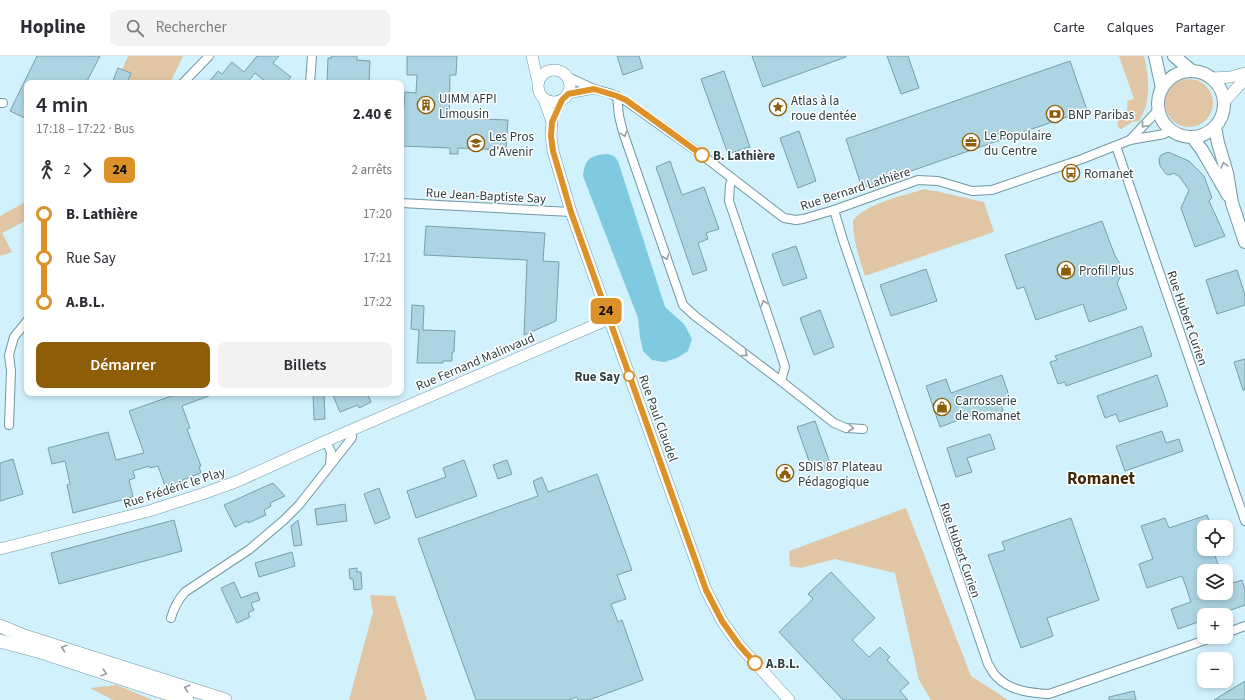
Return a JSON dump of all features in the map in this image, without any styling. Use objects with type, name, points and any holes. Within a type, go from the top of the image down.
[{"type":"main road","points":[[1155,56],[1162,88]]},
{"type":"main road","points":[[1174,56],[1192,71],[1208,75],[1212,78],[1222,92],[1224,102],[1222,115],[1216,127],[1201,136],[1192,138],[1184,137],[1170,131],[1162,121],[1158,110],[1158,96],[1167,81],[1174,75],[1192,71]]},
{"type":"main road","points":[[1216,127],[1218,143],[1227,173],[1232,203],[1245,242]]},
{"type":"main road","points":[[1192,138],[1202,150],[1232,203]]},
{"type":"main road","points":[[0,626],[24,636],[225,700]]},
{"type":"main road","points":[[0,641],[41,652],[187,700]]},
{"type":"street","points":[[186,80],[209,56]]},
{"type":"street","points":[[310,80],[312,56]]},
{"type":"street","points":[[533,56],[554,70],[562,72],[568,77],[570,88],[565,97],[553,102],[544,99],[539,90],[533,56]]},
{"type":"street","points":[[538,82],[544,73],[554,70]]},
{"type":"street","points":[[1212,78],[1231,77],[1245,73]]},
{"type":"street","name":"Rue Bernard Lathière","points":[[568,77],[594,89],[617,96],[632,105],[784,218],[796,220],[834,210],[918,180],[938,181],[972,191],[992,190],[1082,159],[1130,140],[1164,134],[1170,131]]},
{"type":"street","points":[[1224,102],[1245,79]]},
{"type":"street","name":"Rue Bernard Lathière","points":[[565,97],[594,89]]},
{"type":"street","points":[[617,96],[619,116],[623,132],[683,305],[701,321],[834,423],[846,428],[863,429]]},
{"type":"street","name":"Rue Paul Claudel","points":[[552,122],[565,97]]},
{"type":"street","name":"Rue Paul Claudel","points":[[544,99],[552,122],[551,136],[553,151],[571,212],[706,590],[722,621],[739,645],[789,700]]},
{"type":"street","name":"Rue Bernard Lathière","points":[[1130,140],[1158,110]]},
{"type":"street","name":"Rue Hubert Curien","points":[[1116,146],[1245,521]]},
{"type":"street","points":[[732,178],[729,201],[785,367],[781,381]]},
{"type":"street","name":"Rue Jean-Baptiste Say","points":[[404,203],[571,212]]},
{"type":"street","name":"Rue Hubert Curien","points":[[834,210],[988,664],[997,677],[1012,687],[1030,693],[1049,694],[1197,643]]},
{"type":"street","name":"Rue Fernand Malinvaud","points":[[350,431],[609,319]]},
{"type":"street","points":[[9,425],[11,371],[9,355],[14,336],[24,324]]},
{"type":"street","points":[[171,618],[174,607],[185,592],[250,548],[299,506],[351,440],[352,437],[350,431]]},
{"type":"street","name":"Rue Frédéric le Play","points":[[0,549],[149,512],[178,503],[238,481],[350,431]]},
{"type":"street","points":[[326,441],[331,452],[329,468]]},
{"type":"street","points":[[1233,630],[1245,626]]},
{"type":"shaded area","points":[[128,56],[183,56],[171,80],[129,80],[131,73],[122,70]]},
{"type":"shaded area","points":[[1119,56],[1144,56],[1148,81],[1148,97],[1146,106],[1139,121],[1132,122],[1121,129],[1118,127],[1117,122],[1127,111],[1127,101],[1134,99]]},
{"type":"shaded area","points":[[1184,79],[1194,79],[1206,86],[1213,98],[1213,108],[1206,120],[1194,127],[1184,127],[1176,123],[1169,116],[1165,108],[1165,98],[1169,90],[1176,83]]},
{"type":"shaded area","points":[[924,189],[984,202],[994,232],[865,276],[855,242],[853,220],[877,204]]},
{"type":"shaded area","points":[[24,203],[24,222],[2,233],[12,252],[0,256],[0,216]]},
{"type":"shaded area","points":[[906,508],[971,676],[1008,700],[931,700],[919,680],[895,573],[835,559],[801,568],[790,566],[789,551]]},
{"type":"shaded area","points":[[370,595],[395,596],[427,700],[349,700],[373,612]]},
{"type":"shaded area","points":[[117,685],[153,700],[113,700],[90,688]]},
{"type":"water","points":[[608,154],[614,156],[618,161],[665,307],[684,324],[692,339],[688,351],[677,358],[664,362],[652,360],[643,351],[638,318],[583,176],[587,161],[597,155]]},
{"type":"building","points":[[37,56],[100,56],[88,80],[25,80]]},
{"type":"building","points":[[257,56],[279,56],[273,63],[291,77],[288,80],[263,80],[255,73],[249,80],[210,80],[218,71],[222,74],[232,62],[244,72]]},
{"type":"building","points":[[331,56],[357,56],[357,60],[370,61],[369,80],[327,80],[328,58],[332,58]]},
{"type":"building","name":"UIMM AFPI Limousin","points":[[407,56],[457,56],[456,75],[450,75],[449,118],[508,120],[506,150],[458,148],[458,154],[450,154],[450,148],[404,146],[405,92],[416,93],[417,75],[407,75]]},
{"type":"building","points":[[617,56],[639,56],[643,68],[623,75]]},
{"type":"building","points":[[752,56],[846,56],[846,57],[763,87]]},
{"type":"building","points":[[887,56],[908,56],[919,88],[901,94]]},
{"type":"building","points":[[1070,61],[1087,110],[862,188],[846,139]]},
{"type":"building","points":[[118,68],[131,73],[128,80],[113,80]]},
{"type":"building","points":[[724,71],[750,147],[728,154],[701,79]]},
{"type":"building","points":[[24,82],[24,118],[10,111]]},
{"type":"building","points":[[799,131],[816,181],[798,188],[780,138]]},
{"type":"building","points":[[1168,152],[1189,161],[1204,176],[1212,198],[1209,201],[1225,236],[1195,247],[1181,208],[1189,190],[1179,176],[1173,173],[1170,175],[1166,174],[1160,166],[1159,159],[1161,155]]},
{"type":"building","points":[[670,161],[682,195],[704,187],[719,229],[706,233],[708,239],[698,243],[707,270],[693,275],[656,167]]},
{"type":"building","name":"Profil Plus","points":[[1102,221],[1115,256],[1121,265],[1122,274],[1117,283],[1127,309],[1089,322],[1083,304],[1036,320],[1024,287],[1017,289],[1005,255]]},
{"type":"building","points":[[426,226],[545,233],[543,261],[559,262],[556,321],[524,335],[527,260],[424,255]]},
{"type":"building","points":[[796,246],[807,278],[783,286],[772,254]]},
{"type":"building","points":[[926,269],[937,301],[891,316],[880,285]]},
{"type":"building","points":[[1237,270],[1245,295],[1245,305],[1217,314],[1206,280]]},
{"type":"building","points":[[412,305],[424,306],[423,330],[455,331],[452,361],[443,361],[443,363],[417,363],[419,330],[411,329]]},
{"type":"building","points":[[820,310],[834,347],[814,355],[800,318]]},
{"type":"building","points":[[1142,326],[1152,356],[1066,386],[1065,382],[1058,384],[1050,362],[1057,360],[1055,356]]},
{"type":"building","points":[[1245,359],[1245,390],[1243,390],[1234,362]]},
{"type":"building","points":[[1002,375],[1011,402],[1001,405],[1003,411],[980,419],[978,413],[940,427],[926,386],[946,379],[951,393]]},
{"type":"building","points":[[1157,375],[1168,406],[1119,422],[1116,414],[1105,418],[1097,396]]},
{"type":"building","points":[[172,396],[209,396],[182,406],[190,428],[187,429],[201,466],[199,467],[201,473],[182,480],[185,488],[172,492],[169,485],[165,486],[158,466],[150,468],[149,466],[133,471],[135,478],[129,480],[133,497],[73,513],[67,485],[70,484],[65,461],[52,464],[48,448],[108,432],[116,460],[144,453],[129,411]]},
{"type":"building","points":[[313,396],[324,396],[325,419],[314,420]]},
{"type":"building","points":[[333,396],[368,396],[371,402],[359,408],[358,405],[340,412]]},
{"type":"building","points":[[815,421],[831,466],[813,472],[797,427]]},
{"type":"building","points":[[1162,431],[1166,443],[1179,439],[1183,451],[1125,471],[1116,446]]},
{"type":"building","points":[[990,434],[995,449],[967,458],[972,472],[956,477],[947,448]]},
{"type":"building","points":[[13,459],[23,494],[0,501],[0,463]]},
{"type":"building","points":[[464,460],[477,496],[416,518],[407,491],[446,477],[443,468]]},
{"type":"building","points":[[507,460],[512,474],[498,479],[493,465]]},
{"type":"building","points":[[597,474],[632,570],[617,575],[626,599],[611,604],[618,622],[622,620],[643,680],[589,700],[578,700],[577,697],[569,700],[476,700],[418,539],[538,496],[533,481],[542,477],[548,492]]},
{"type":"building","points":[[273,483],[285,496],[270,503],[271,506],[264,510],[266,515],[248,523],[247,521],[235,527],[224,505]]},
{"type":"building","points":[[379,488],[390,518],[375,524],[364,494]]},
{"type":"building","points":[[345,504],[347,521],[317,525],[315,509]]},
{"type":"building","points":[[1207,515],[1209,520],[1197,520],[1197,556],[1215,556],[1218,564],[1197,564],[1197,600],[1233,600],[1233,583],[1242,580],[1245,589],[1245,605],[1233,609],[1233,608],[1197,608],[1197,622],[1178,629],[1171,609],[1191,602],[1182,576],[1147,588],[1139,564],[1153,559],[1141,526],[1165,518],[1169,528]]},
{"type":"building","points":[[1071,518],[1099,600],[1047,618],[1053,636],[1021,648],[988,555],[1005,550],[1002,542]]},
{"type":"building","points":[[174,520],[182,551],[59,584],[51,553]]},
{"type":"building","points":[[298,520],[302,545],[294,546],[291,526]]},
{"type":"building","points":[[292,552],[295,566],[259,577],[255,563]]},
{"type":"building","points":[[357,568],[357,572],[361,572],[362,589],[354,590],[353,579],[350,579],[349,569]]},
{"type":"building","points":[[831,572],[875,618],[852,640],[869,657],[880,647],[890,657],[887,660],[909,683],[900,691],[908,700],[843,700],[779,632],[813,599],[808,594]]},
{"type":"building","points":[[234,582],[241,598],[257,592],[260,600],[251,603],[254,610],[248,613],[250,617],[237,623],[221,588]]},
{"type":"building","points":[[1245,681],[1245,700],[1214,700]]},
{"type":"building","points":[[1134,691],[1136,700],[1109,700],[1109,697]]},
{"type":"bus line","name":"24","points":[[702,155],[626,100],[594,89],[568,94],[562,100],[552,122],[551,136],[553,151],[571,212],[706,590],[722,621],[739,645],[755,663]]},
{"type":"place","name":"UIMM AFPI Limousin","points":[[426,105]]},
{"type":"place","name":"Atlas à la roue dentée","points":[[778,107]]},
{"type":"place","name":"BNP Paribas","points":[[1055,114]]},
{"type":"place","name":"Le Populaire du Centre","points":[[971,142]]},
{"type":"place","name":"Les Pros d'Avenir","points":[[476,143]]},
{"type":"place","name":"B. Lathière","points":[[702,155]]},
{"type":"place","name":"Romanet","points":[[1071,173]]},
{"type":"place","name":"Profil Plus","points":[[1066,270]]},
{"type":"place","name":"Rue Say","points":[[629,376]]},
{"type":"place","name":"Carrosserie de Romanet","points":[[942,407]]},
{"type":"place","name":"SDIS 87 Plateau Pédagogique","points":[[785,473]]},
{"type":"place","name":"A.B.L.","points":[[755,663]]},
{"type":"district","name":"Romanet","points":[[1101,478]]}]
